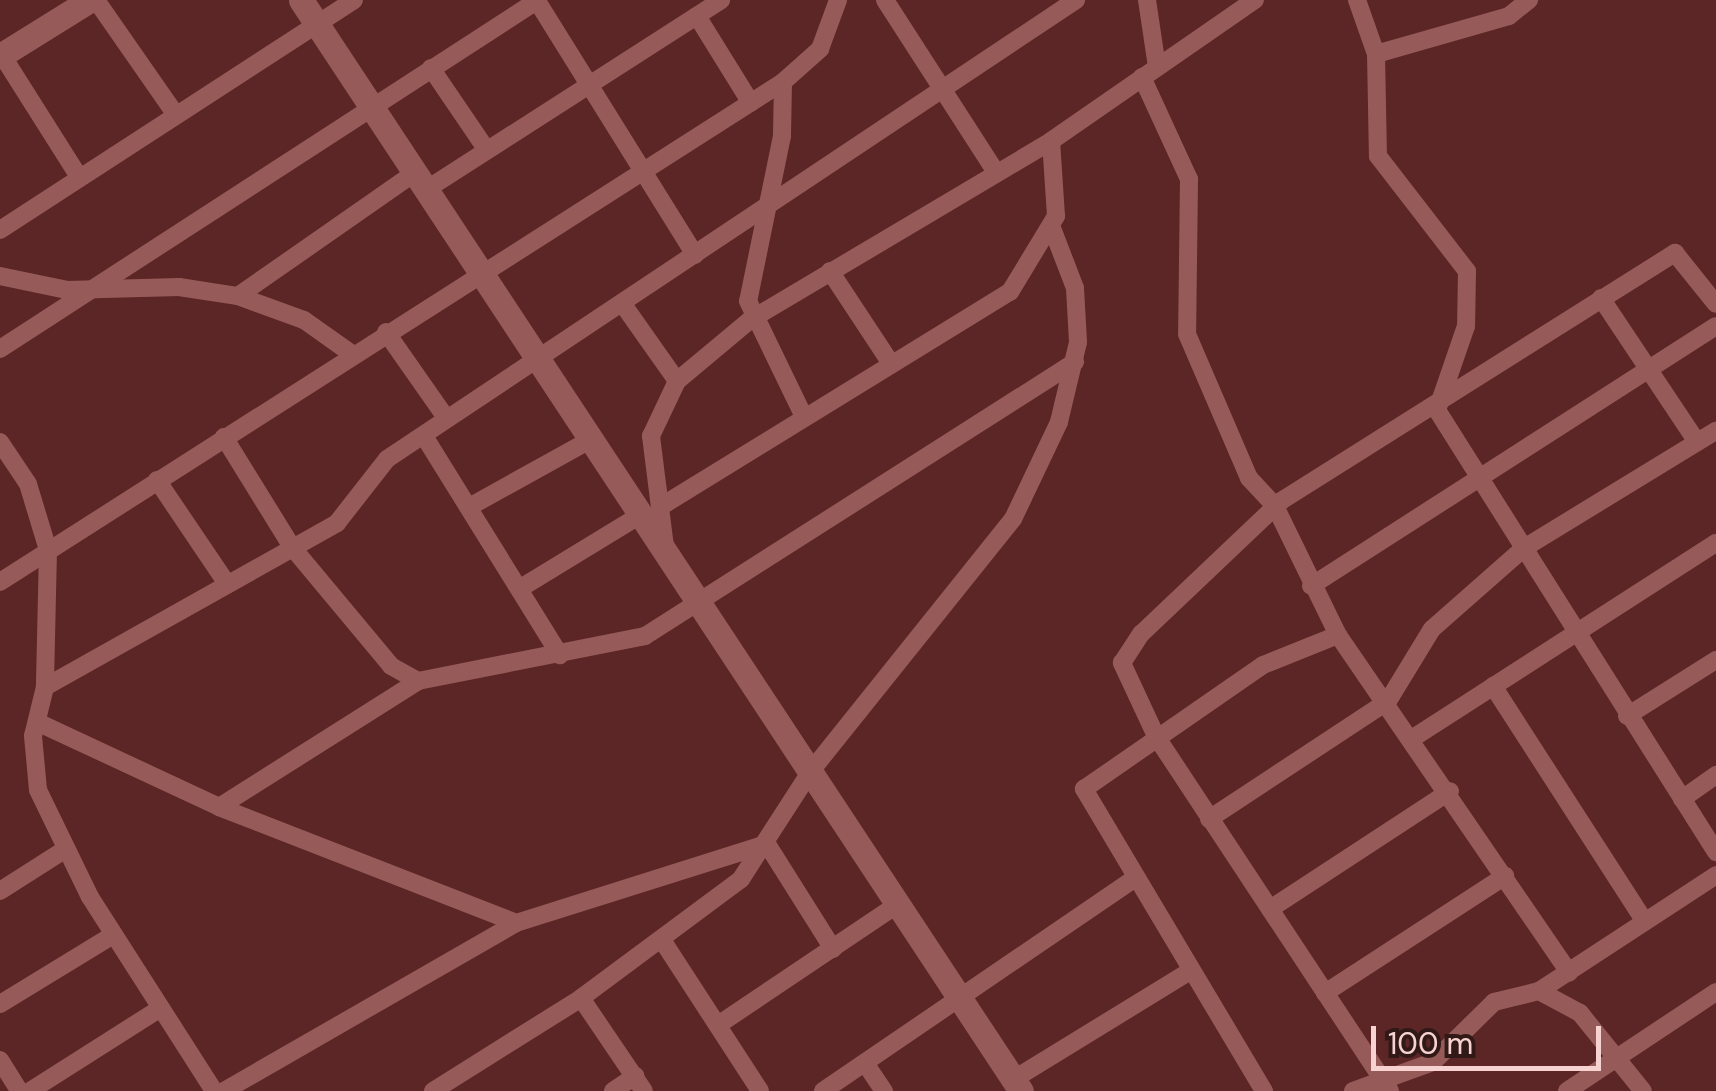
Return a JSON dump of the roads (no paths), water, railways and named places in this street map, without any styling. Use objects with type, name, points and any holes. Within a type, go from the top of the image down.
[{"type":"street","points":[[78,177],[1,56],[93,0],[176,115]]},
{"type":"street","points":[[301,0],[590,440],[650,511]]},
{"type":"street","points":[[0,230],[354,0]]},
{"type":"street","points":[[0,348],[538,0],[645,168],[695,255]]},
{"type":"street","points":[[238,296],[418,182],[486,149],[722,0]]},
{"type":"street","points":[[0,582],[478,272],[783,82],[820,49],[838,0]]},
{"type":"street","points":[[885,0],[996,172]]},
{"type":"street","points":[[44,687],[225,582],[337,524],[387,459],[767,210],[1076,0]]},
{"type":"street","points":[[1147,0],[1149,72],[1189,178],[1191,346],[1252,486],[1275,506],[1310,586],[1338,635],[1450,791],[1568,972]]},
{"type":"street","points":[[1187,972],[1017,1085],[665,553],[650,511],[651,436],[677,381],[750,320],[1052,141],[1255,0]]},
{"type":"street","points":[[1357,0],[1376,54],[1378,156],[1467,271],[1466,326],[1437,410]]},
{"type":"street","points":[[1376,54],[1508,16],[1529,0]]},
{"type":"street","points":[[697,16],[751,103]]},
{"type":"street","points":[[431,68],[486,149]]},
{"type":"street","points":[[783,82],[750,320],[804,417]]},
{"type":"street","points":[[433,1091],[664,943],[716,903],[767,844],[812,771],[1013,519],[1059,422],[1075,362],[1074,288],[1052,228],[1052,141]]},
{"type":"street","points":[[519,589],[1010,292],[1052,228]]},
{"type":"street","points":[[1386,1085],[1156,736],[1122,662],[1275,506],[1437,410],[1601,298],[1675,253],[1716,304]]},
{"type":"street","points":[[830,271],[890,362]]},
{"type":"street","points":[[0,276],[90,291],[179,287],[238,296],[304,320],[352,354]]},
{"type":"street","points":[[1601,298],[1697,442]]},
{"type":"street","points":[[622,303],[677,381]]},
{"type":"street","points":[[1310,586],[1716,326]]},
{"type":"street","points":[[386,332],[448,418]]},
{"type":"street","points":[[219,807],[418,681],[619,646],[701,606],[1075,362]]},
{"type":"street","points":[[1437,410],[1574,634],[1716,852]]},
{"type":"street","points":[[1210,818],[1388,701],[1432,629],[1524,548],[1716,431]]},
{"type":"street","points":[[424,436],[560,655]]},
{"type":"street","points":[[224,437],[292,547],[391,666],[418,681]]},
{"type":"street","points":[[469,507],[590,440]]},
{"type":"street","points":[[3,452],[48,550],[44,687],[36,722],[38,790],[64,850],[113,935],[214,1091]]},
{"type":"street","points":[[157,480],[225,582]]},
{"type":"street","points":[[1413,738],[1716,544]]},
{"type":"street","points":[[1264,1091],[1132,880],[1084,789],[1263,666],[1338,635]]},
{"type":"street","points":[[1627,716],[1716,660]]},
{"type":"street","points":[[1493,686],[1644,920]]},
{"type":"street","points":[[36,722],[219,807],[516,923]]},
{"type":"street","points":[[1682,799],[1716,776]]},
{"type":"street","points":[[1270,910],[1450,791]]},
{"type":"street","points":[[224,1091],[516,923],[767,844]]},
{"type":"street","points":[[767,844],[834,949]]},
{"type":"street","points":[[0,892],[64,850]]},
{"type":"street","points":[[1353,1091],[1386,1085],[1433,1062],[1494,1002],[1539,991],[1716,875]]},
{"type":"street","points":[[1325,992],[1505,876]]},
{"type":"street","points":[[823,1091],[958,994],[1132,880]]},
{"type":"street","points":[[718,1024],[898,904]]},
{"type":"street","points":[[0,1004],[113,935]]},
{"type":"street","points":[[664,943],[760,1091]]},
{"type":"street","points":[[1539,991],[1580,1012],[1620,1054],[1643,1091]]},
{"type":"street","points":[[1567,1091],[1716,992]]},
{"type":"street","points":[[581,998],[640,1084],[613,1091]]},
{"type":"street","points":[[30,1091],[159,1008]]},
{"type":"street","points":[[0,1060],[18,1091]]},
{"type":"street","points":[[865,1063],[884,1091]]}]
